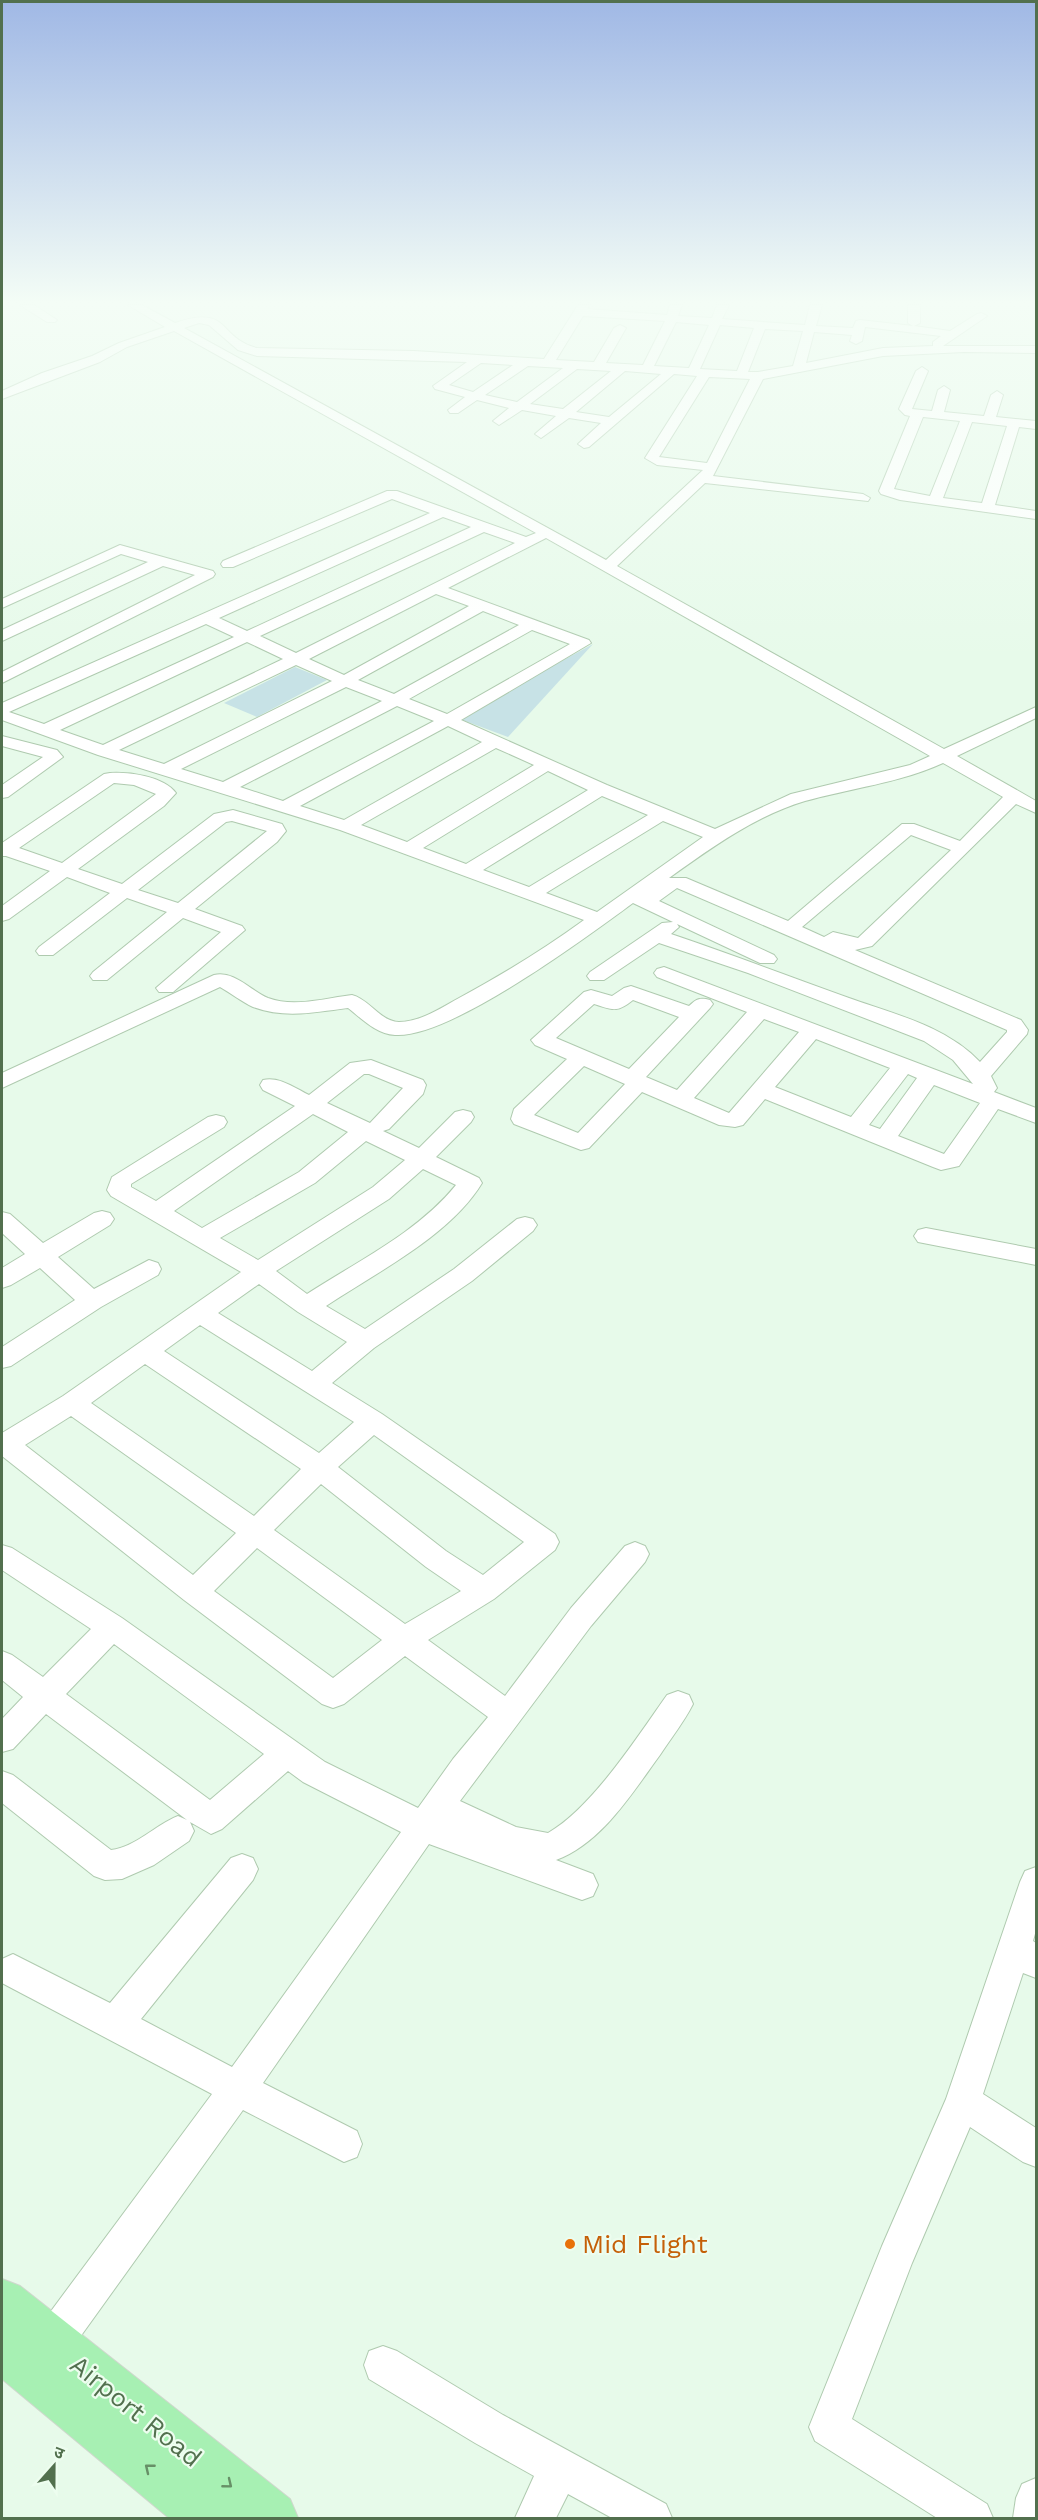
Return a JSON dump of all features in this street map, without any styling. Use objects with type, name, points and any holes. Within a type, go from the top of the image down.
[{"type":"main road","name":"Airport Road","points":[[2,2304],[271,2518]]},
{"type":"main road","name":"Airport Road","points":[[2,2347],[210,2518]]},
{"type":"street","points":[[346,423],[1036,807]]},
{"type":"street","points":[[541,434],[555,423]]},
{"type":"street","points":[[584,444],[609,423]]},
{"type":"street","points":[[671,423],[652,458],[657,461],[701,474],[863,498]]},
{"type":"street","points":[[607,568],[701,474],[731,423]]},
{"type":"street","points":[[914,423],[886,491],[891,495],[1036,515]]},
{"type":"street","points":[[935,501],[964,423]]},
{"type":"street","points":[[1011,423],[1036,425]]},
{"type":"street","points":[[987,509],[1014,423]]},
{"type":"street","points":[[278,584],[228,564],[392,494],[528,543]]},
{"type":"street","points":[[2,709],[443,512]]},
{"type":"street","points":[[43,731],[248,638],[483,527]]},
{"type":"street","points":[[104,751],[296,659],[546,533]]},
{"type":"street","points":[[2,604],[120,549],[208,574],[2,678]]},
{"type":"street","points":[[3,634],[161,561]]},
{"type":"street","points":[[284,807],[448,720],[583,643],[436,589]]},
{"type":"street","points":[[166,770],[345,681],[481,606]]},
{"type":"street","points":[[206,618],[345,681],[448,720],[601,789],[716,836]]},
{"type":"street","points":[[225,788],[394,701],[531,624]]},
{"type":"street","points":[[3,634],[52,652]]},
{"type":"street","points":[[565,956],[716,836],[752,816],[789,800],[916,769],[1036,712]]},
{"type":"street","points":[[2,715],[104,751],[346,826],[599,919]]},
{"type":"street","points":[[2,741],[51,754],[54,758],[2,794]]},
{"type":"street","points":[[346,826],[495,741]]},
{"type":"street","points":[[408,849],[546,765]]},
{"type":"street","points":[[2,850],[110,778],[118,777],[143,783],[167,793],[158,802],[2,915]]},
{"type":"street","points":[[468,871],[601,789]]},
{"type":"street","points":[[963,848],[908,828],[789,921],[851,945],[866,942],[963,848],[1015,795]]},
{"type":"street","points":[[530,894],[662,814]]},
{"type":"street","points":[[46,951],[225,815],[233,815],[276,828],[277,831],[271,838],[100,976]]},
{"type":"street","points":[[2,850],[243,933],[166,988]]},
{"type":"street","points":[[2,1081],[221,979],[269,1005],[294,1009],[352,1001],[388,1027],[405,1029],[416,1026],[502,983],[599,919],[638,898],[679,882],[1014,1026],[1018,1030],[1017,1034],[980,1075]]},
{"type":"street","points":[[638,898],[680,918],[760,964],[843,1003],[867,1010],[942,1042],[961,1055],[980,1075],[994,1099]]},
{"type":"street","points":[[597,976],[680,918]]},
{"type":"street","points":[[657,936],[760,964]]},
{"type":"street","points":[[664,973],[713,994],[1036,1116]]},
{"type":"street","points":[[693,1015],[632,992],[615,1004],[590,996],[542,1040],[731,1120],[738,1117],[811,1031]]},
{"type":"street","points":[[580,1058],[522,1114],[522,1119],[581,1143],[713,994]]},
{"type":"street","points":[[680,1100],[760,1011]]},
{"type":"street","points":[[855,1128],[903,1066]]},
{"type":"street","points":[[156,1212],[252,1148],[355,1069],[371,1067],[415,1085],[415,1089],[322,1168],[282,1194],[200,1239]]},
{"type":"street","points":[[883,1140],[929,1076]]},
{"type":"street","points":[[272,1085],[373,1126],[427,1154],[471,1183],[450,1209],[423,1231],[307,1306]]},
{"type":"street","points":[[761,1089],[936,1161],[947,1162],[951,1161],[994,1099]]},
{"type":"street","points":[[201,1314],[373,1421],[545,1542],[484,1591],[404,1640],[333,1695],[194,1592],[3,1445],[72,1403],[260,1272],[381,1193],[427,1154],[463,1117]]},
{"type":"street","points":[[216,1122],[132,1173],[120,1182],[119,1190],[260,1272],[307,1306],[365,1341]]},
{"type":"street","points":[[2,1279],[102,1219]]},
{"type":"street","points":[[2,1220],[92,1301]]},
{"type":"street","points":[[314,1384],[365,1341],[463,1275],[525,1225]]},
{"type":"street","points":[[926,1236],[1036,1257]]},
{"type":"street","points":[[2,1359],[92,1301],[149,1269]]},
{"type":"street","points":[[144,1351],[320,1468],[436,1559],[484,1591]]},
{"type":"street","points":[[72,1403],[256,1532],[508,1715]]},
{"type":"street","points":[[194,1592],[320,1468],[373,1421]]},
{"type":"street","points":[[51,2344],[116,2258],[464,1769],[508,1715],[581,1617],[635,1554]]},
{"type":"street","points":[[2,1556],[112,1627],[314,1772],[430,1816],[582,1885]]},
{"type":"street","points":[[2,1739],[112,1627]]},
{"type":"street","points":[[2,1664],[212,1819],[287,1753]]},
{"type":"street","points":[[430,1816],[522,1844],[554,1847],[569,1838],[588,1819],[633,1767],[678,1704]]},
{"type":"street","points":[[2,1785],[110,1867],[127,1862],[178,1831]]},
{"type":"street","points":[[115,2024],[242,1869]]},
{"type":"street","points":[[973,2518],[829,2427],[895,2259],[1025,1955],[1036,1882]]},
{"type":"street","points":[[13,1971],[344,2144]]},
{"type":"street","points":[[963,2102],[1036,2149]]},
{"type":"street","points":[[383,2366],[559,2468],[652,2518]]},
{"type":"street","points":[[535,2518],[559,2468]]},
{"type":"street","points":[[1033,2518],[1036,2498]]},
{"type":"shaded area","points":[[593,644],[508,737],[457,718]]},
{"type":"shaded area","points":[[295,667],[327,680],[257,717],[224,703]]},
{"type":"place","name":"Mid Flight","points":[[570,2244]]}]
